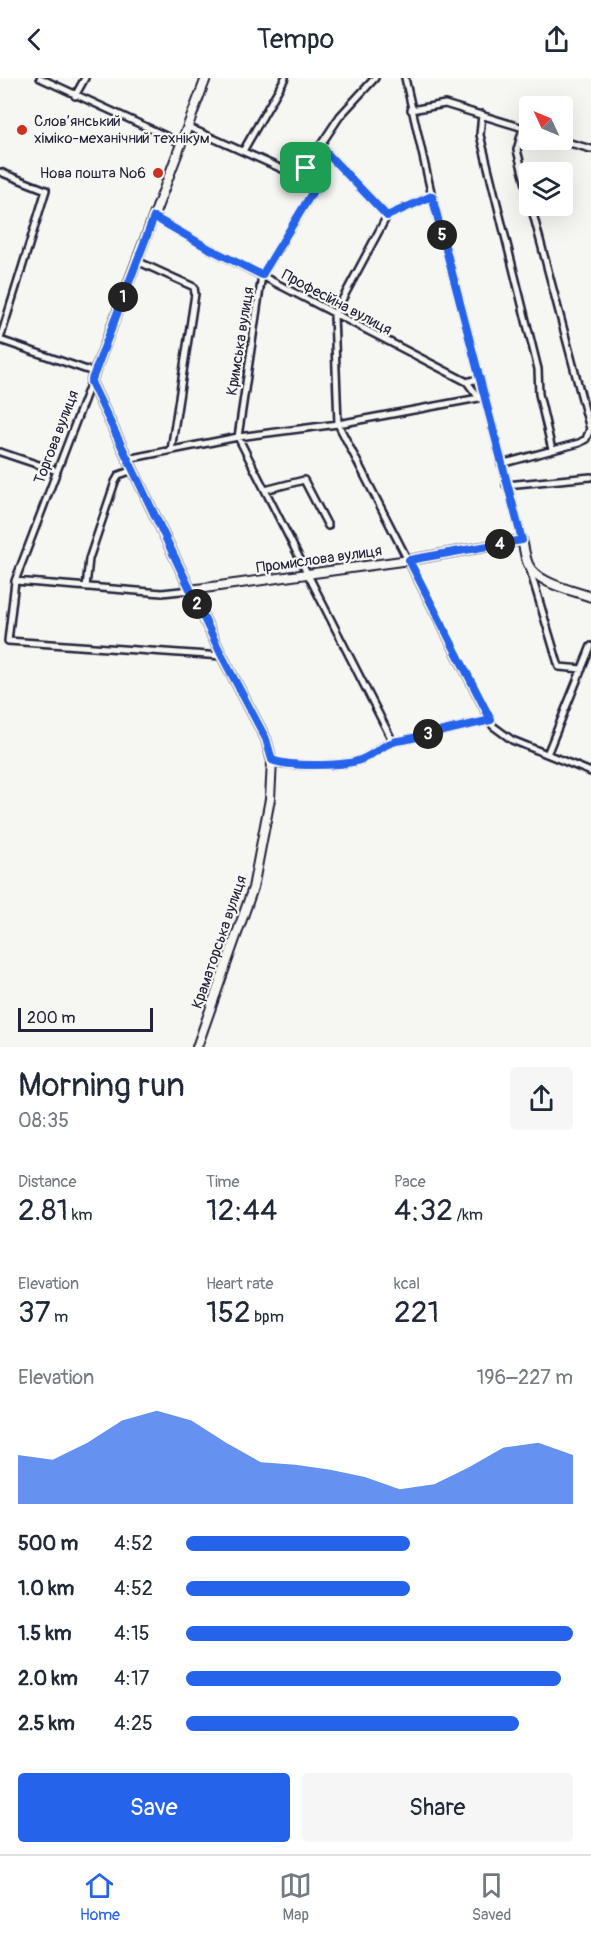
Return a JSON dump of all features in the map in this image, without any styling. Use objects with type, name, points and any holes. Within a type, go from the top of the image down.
[{"type":"street","points":[[40,78],[75,96],[181,142]]},
{"type":"street","points":[[75,96],[85,78]]},
{"type":"street","name":"Торгова вулиця","points":[[206,78],[15,581],[8,641],[222,656]]},
{"type":"street","points":[[243,152],[285,78]]},
{"type":"street","points":[[305,175],[306,168],[340,116],[375,78]]},
{"type":"street","points":[[405,78],[432,196],[480,378],[482,397],[528,565],[559,667],[582,669]]},
{"type":"street","points":[[411,110],[445,104],[519,127]]},
{"type":"street","points":[[482,114],[480,135],[538,369],[539,394],[552,450]]},
{"type":"street","points":[[188,127],[291,173],[305,175],[315,182],[315,188]]},
{"type":"street","points":[[519,141],[517,150],[520,162]]},
{"type":"street","points":[[573,144],[591,149]]},
{"type":"street","points":[[321,147],[387,216]]},
{"type":"street","points":[[314,158],[324,171],[315,188]]},
{"type":"street","points":[[291,173],[306,168]]},
{"type":"street","points":[[0,172],[46,190],[0,340],[93,372]]},
{"type":"street","name":"Кримська вулиця","points":[[238,437],[262,275],[315,188]]},
{"type":"street","points":[[432,196],[387,216],[334,315],[338,424],[493,726],[506,736],[591,772]]},
{"type":"street","points":[[501,464],[579,443],[586,439],[590,429],[534,216]]},
{"type":"street","name":"Професійна вулиця","points":[[154,217],[334,315],[467,382]]},
{"type":"street","points":[[137,261],[194,287],[195,294],[171,450]]},
{"type":"street","points":[[480,378],[467,382],[482,397]]},
{"type":"street","name":"Краматорська вулиця","points":[[91,382],[222,656],[266,739],[272,760],[270,799],[253,888],[196,1047]]},
{"type":"street","points":[[128,459],[238,437],[338,424],[482,397]]},
{"type":"street","points":[[238,437],[392,740]]},
{"type":"street","points":[[0,452],[57,471]]},
{"type":"street","points":[[86,587],[89,559],[115,482],[119,476],[133,470]]},
{"type":"street","points":[[506,485],[591,477]]},
{"type":"street","points":[[265,490],[304,480],[328,526]]},
{"type":"street","name":"Промислова вулиця","points":[[190,590],[409,560],[522,540]]},
{"type":"street","points":[[528,565],[547,581],[591,597]]},
{"type":"street","points":[[15,581],[162,593],[190,590]]},
{"type":"street","points":[[548,752],[591,646]]},
{"type":"street","points":[[272,760],[285,764],[347,763],[372,754],[392,740],[404,740],[491,720]]},
{"type":"place","name":"Слов’янський хіміко-механічний технікум","points":[[22,130]]},
{"type":"place","name":"Нова пошта №6","points":[[158,173]]},
{"type":"route","points":[[321,147],[387,216],[432,196],[522,540],[409,560],[491,720],[404,740],[392,740],[359,761],[347,763],[285,764],[272,760],[259,724],[222,656],[91,382],[154,217],[262,275],[316,186],[314,180],[304,174],[306,168],[321,147]]}]
